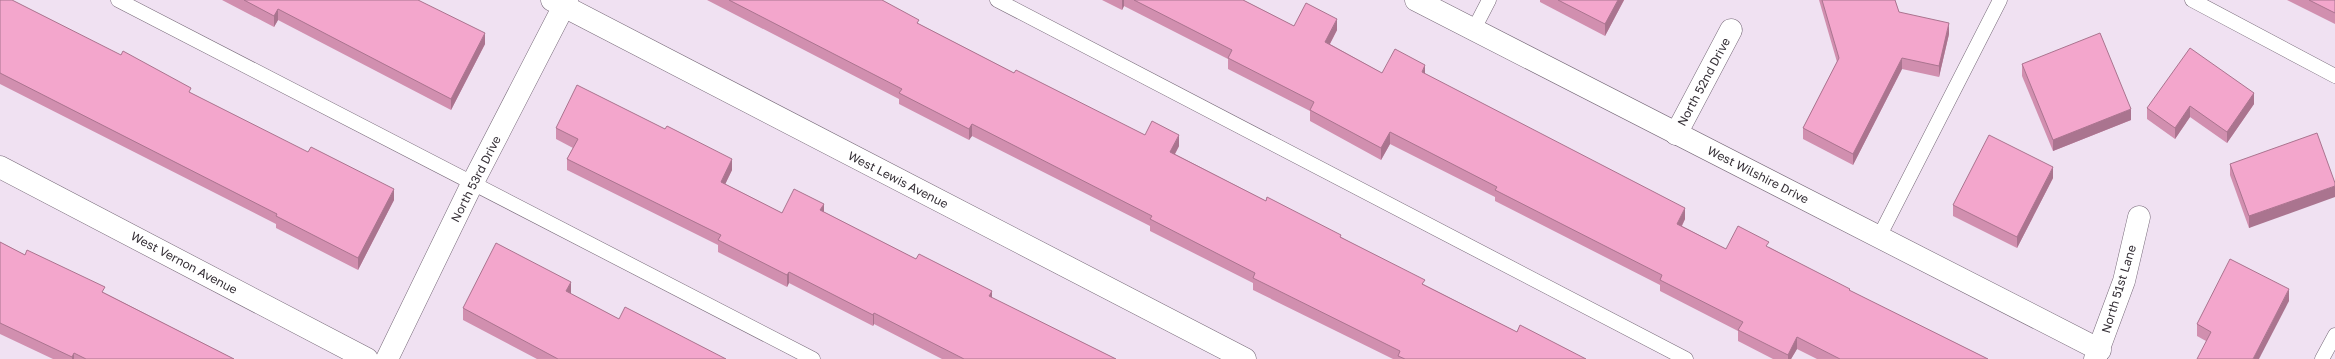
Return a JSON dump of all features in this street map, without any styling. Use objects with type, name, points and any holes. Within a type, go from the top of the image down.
[{"type":"street","name":"West Wilshire Drive","points":[[1416,0],[1879,237],[2097,354]]},
{"type":"street","name":"North 53rd Drive","points":[[387,359],[561,2]]},
{"type":"street","name":"West Lewis Avenue","points":[[561,2],[1244,359]]},
{"type":"street","name":"North 52nd Drive","points":[[1676,134],[1731,30]]},
{"type":"street","name":"West Vernon Avenue","points":[[0,167],[367,359]]},
{"type":"street","name":"North 51st Lane","points":[[2097,354],[2124,281],[2140,217]]},
{"type":"lane","points":[[118,0],[813,359]]},
{"type":"lane","points":[[997,0],[1686,359]]},
{"type":"lane","points":[[1474,30],[1489,0]]},
{"type":"lane","points":[[1879,237],[2000,0]]},
{"type":"lane","points":[[2192,0],[2335,76]]},
{"type":"lane","points":[[2322,359],[2335,334]]},
{"type":"building","points":[[0,0],[12,0],[121,55],[123,51],[191,88],[189,92],[308,152],[311,147],[394,189],[358,258],[276,216],[277,214],[0,73]]},
{"type":"building","points":[[244,0],[418,0],[485,33],[451,99],[278,9],[274,16]]},
{"type":"building","points":[[729,0],[882,0],[919,20],[917,23],[1014,73],[1016,70],[1145,135],[1152,121],[1179,135],[1170,152],[1266,201],[1267,197],[1341,235],[1340,237],[1425,280],[1422,284],[1517,332],[1520,325],[1586,359],[1405,359],[1398,356],[1400,351],[1253,278],[1255,273],[1150,219],[1152,216],[972,124],[969,129],[899,93],[902,89]]},
{"type":"building","points":[[1134,0],[1243,0],[1294,26],[1306,3],[1337,19],[1325,42],[1382,73],[1395,49],[1425,65],[1422,72],[1685,208],[1677,224],[1726,249],[1738,226],[1769,242],[1766,246],[1850,289],[1849,290],[1988,359],[1840,359],[1797,337],[1788,355],[1738,330],[1743,322],[1660,280],[1662,275],[1495,190],[1497,187],[1390,132],[1381,148],[1310,110],[1314,102],[1228,58],[1232,50]]},
{"type":"building","points":[[1558,0],[1618,0],[1605,24]]},
{"type":"building","points":[[1822,0],[1895,0],[1899,12],[1949,23],[1939,66],[1902,58],[1853,154],[1803,128],[1839,58]]},
{"type":"building","points":[[2309,0],[2335,0],[2335,13]]},
{"type":"building","points":[[2100,33],[2131,109],[2053,140],[2022,64]]},
{"type":"building","points":[[2190,48],[2254,93],[2227,132],[2190,106],[2175,128],[2147,108]]},
{"type":"building","points":[[577,85],[665,129],[667,126],[732,159],[721,182],[782,213],[794,189],[824,204],[820,210],[916,259],[919,254],[992,291],[989,296],[1116,359],[964,359],[874,313],[873,315],[789,272],[787,275],[718,240],[721,235],[567,159],[578,139],[556,128]]},
{"type":"building","points":[[2317,133],[2335,186],[2249,216],[2230,164]]},
{"type":"building","points":[[1989,135],[2053,167],[2017,237],[1953,205]]},
{"type":"building","points":[[0,242],[25,255],[27,250],[105,287],[102,292],[234,359],[86,359],[74,353],[72,357],[0,323]]},
{"type":"building","points":[[496,243],[571,282],[566,291],[619,319],[625,307],[726,359],[558,359],[463,308]]},
{"type":"building","points":[[2230,259],[2289,289],[2253,359],[2197,359],[2211,332],[2197,324]]}]
